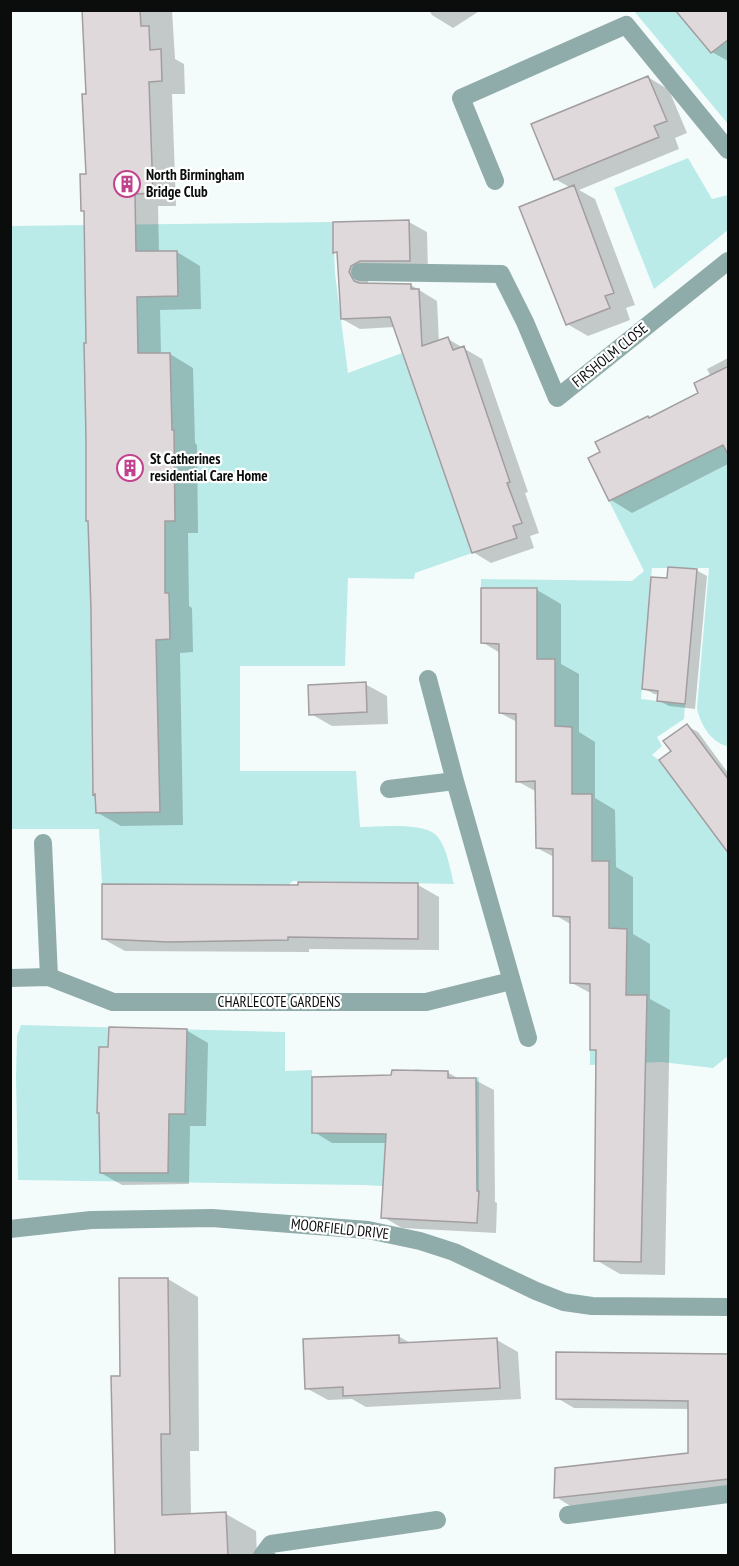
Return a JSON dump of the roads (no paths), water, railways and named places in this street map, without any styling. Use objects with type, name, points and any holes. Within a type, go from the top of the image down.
[{"type":"street","points":[[495,181],[461,98],[626,25],[729,150]]},
{"type":"street","name":"FIRSHOLM CLOSE","points":[[360,272],[501,274],[525,322],[557,398],[729,261]]},
{"type":"street","points":[[428,679],[528,1038]]},
{"type":"street","points":[[389,789],[455,781]]},
{"type":"street","points":[[43,843],[49,977]]},
{"type":"street","name":"CHARLECOTE GARDENS","points":[[10,978],[49,977],[113,1002],[426,1002],[511,981]]},
{"type":"street","name":"MOORFIELD DRIVE","points":[[10,1229],[91,1220],[212,1218],[368,1230],[420,1241],[454,1252],[564,1302],[592,1305],[729,1307]]},
{"type":"street","points":[[568,1515],[729,1494]]},
{"type":"street","points":[[262,1556],[271,1544],[437,1520]]},
{"type":"place","name":"North Birmingham Bridge Club","points":[[127,184]]},
{"type":"place","name":"St Catherines residential Care Home","points":[[130,468]]}]
